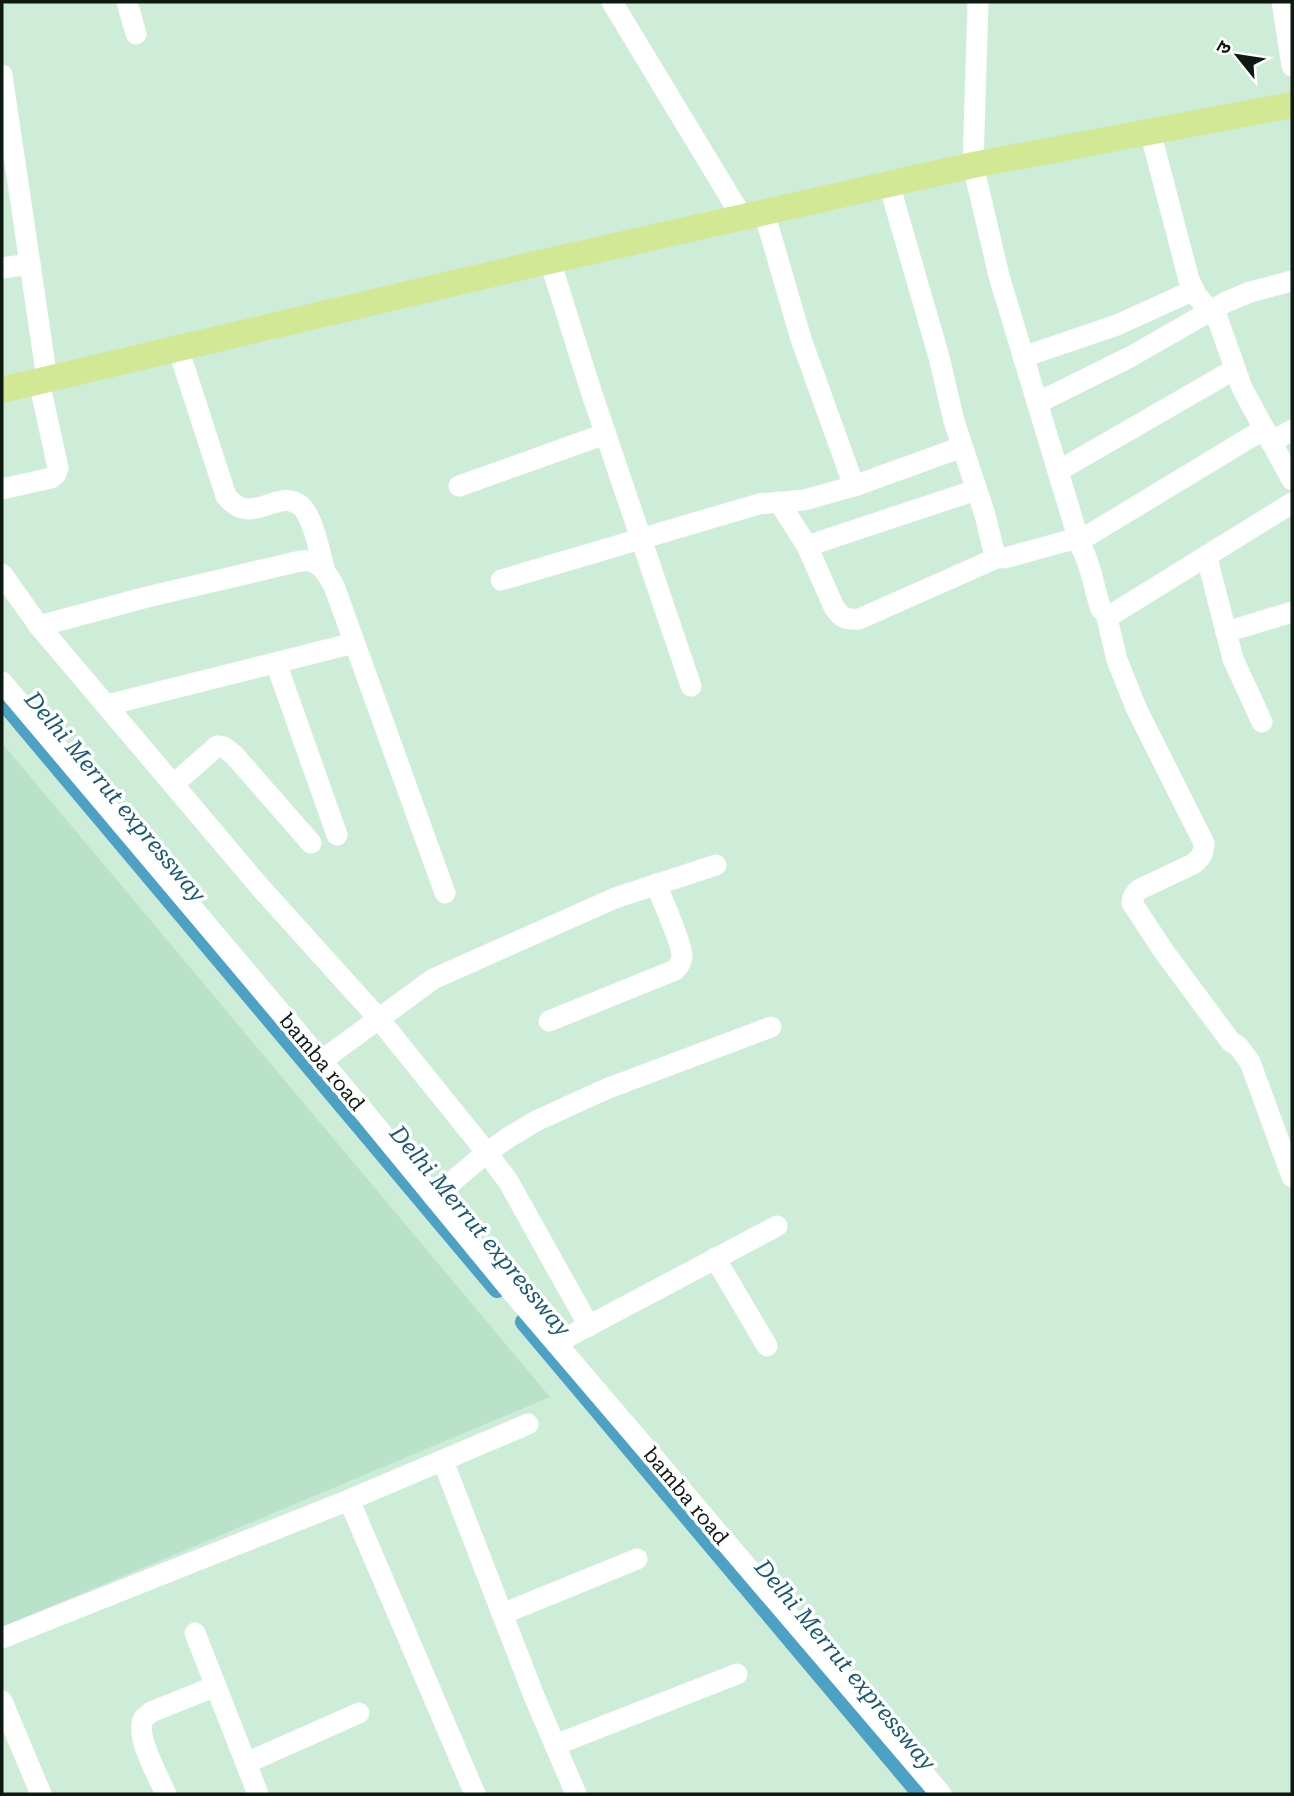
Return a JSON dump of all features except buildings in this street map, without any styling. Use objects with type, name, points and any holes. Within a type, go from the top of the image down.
[{"type":"main road","points":[[2,390],[973,165],[1292,105]]},
{"type":"street","points":[[127,2],[136,34]]},
{"type":"street","points":[[612,2],[753,215],[802,339],[854,486]]},
{"type":"street","points":[[978,2],[973,165],[999,276],[1079,541],[1101,609],[1106,614],[1117,660],[1137,710],[1204,843],[1204,852],[1193,864],[1138,890],[1132,903],[1164,953],[1231,1042],[1238,1046],[1250,1062],[1292,1177]]},
{"type":"street","points":[[1282,2],[1292,66]]},
{"type":"street","points":[[2,75],[30,264],[43,380],[58,468],[51,478],[2,489]]},
{"type":"street","points":[[1150,131],[1189,280],[1218,320],[1242,388],[1292,480]]},
{"type":"street","points":[[889,184],[962,447],[994,552],[999,557]]},
{"type":"street","points":[[550,261],[691,686]]},
{"type":"street","points":[[2,268],[30,264]]},
{"type":"street","points":[[1037,403],[1130,357],[1226,302],[1292,281]]},
{"type":"street","points":[[1023,358],[1117,325],[1194,289]]},
{"type":"street","points":[[178,348],[226,496],[233,505],[242,510],[281,501],[292,502],[302,506],[310,520],[324,568],[334,586],[445,893]]},
{"type":"street","points":[[1058,471],[1235,369]]},
{"type":"street","points":[[779,502],[807,547],[839,616],[848,620],[859,619],[999,557],[1005,558],[1069,539],[1079,541],[1268,435],[1292,430]]},
{"type":"street","points":[[459,486],[606,434]]},
{"type":"street","points":[[501,580],[760,504],[804,500],[854,486],[962,447]]},
{"type":"street","points":[[807,547],[976,490]]},
{"type":"street","points":[[1106,614],[1118,613],[1292,503]]},
{"type":"street","points":[[1208,558],[1233,659],[1262,722]]},
{"type":"street","points":[[38,625],[306,560],[315,561],[324,568]]},
{"type":"street","points":[[2,574],[38,625],[260,887],[379,1019],[486,1153],[518,1198],[589,1326]]},
{"type":"street","points":[[1226,632],[1292,612]]},
{"type":"street","points":[[107,705],[354,643]]},
{"type":"street","points":[[276,663],[337,835]]},
{"type":"street","name":"bamba road","points":[[2,682],[556,1343],[941,1794]]},
{"type":"street","points":[[174,784],[210,751],[217,746],[224,747],[311,843]]},
{"type":"street","points":[[321,1061],[433,979],[457,967],[603,903],[716,864]]},
{"type":"street","points":[[549,1021],[675,970],[680,965],[682,957],[679,946],[656,884]]},
{"type":"street","points":[[434,1197],[486,1153],[536,1121],[606,1089],[771,1027]]},
{"type":"street","points":[[556,1343],[777,1226]]},
{"type":"street","points":[[715,1258],[767,1346]]},
{"type":"street","points":[[2,1638],[349,1500],[528,1424]]},
{"type":"street","points":[[443,1461],[576,1794]]},
{"type":"street","points":[[349,1500],[475,1794]]},
{"type":"street","points":[[502,1614],[637,1559]]},
{"type":"street","points":[[195,1633],[258,1794]]},
{"type":"street","points":[[555,1745],[737,1674]]},
{"type":"street","points":[[166,1794],[143,1741],[141,1729],[144,1719],[151,1712],[216,1686]]},
{"type":"street","points":[[2,1701],[41,1794]]},
{"type":"street","points":[[246,1763],[359,1713]]},
{"type":"shaded area","points":[[2,743],[550,1397],[2,1627]]},
{"type":"waterway","name":"Delhi Merrut expressway","points":[[2,700],[497,1289]]},
{"type":"waterway","name":"Delhi Merrut expressway","points":[[524,1322],[921,1794]]}]
